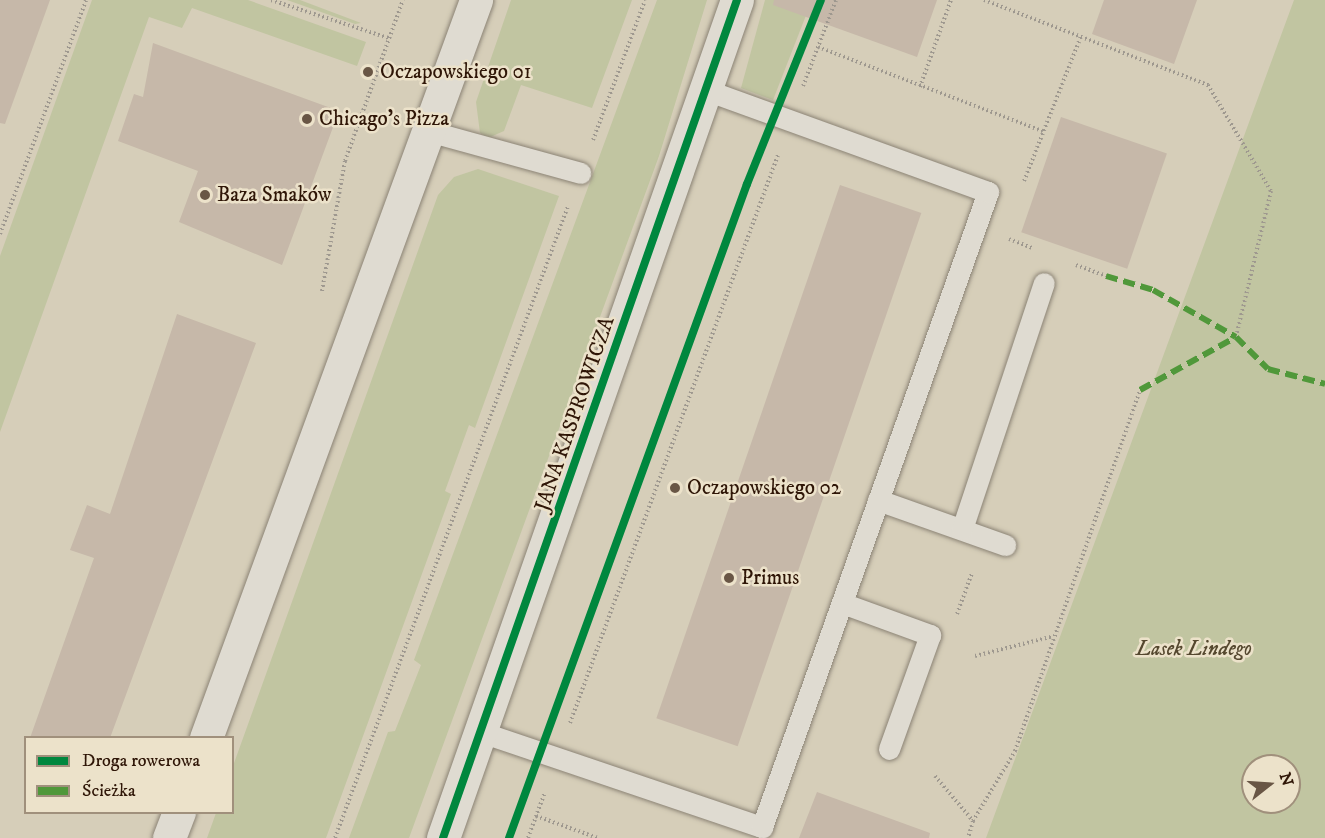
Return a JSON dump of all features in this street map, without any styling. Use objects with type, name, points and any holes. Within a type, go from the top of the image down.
[{"type":"street","points":[[207,736],[476,0]]},
{"type":"street","name":"JANA KASPROWICZA","points":[[443,838],[737,0]]},
{"type":"street","points":[[169,838],[179,814]]},
{"type":"lane","points":[[481,732],[762,827],[987,192],[706,90]]},
{"type":"lane","points":[[428,131],[580,173]]},
{"type":"lane","points":[[962,529],[1044,283]]},
{"type":"lane","points":[[878,500],[1005,545]]},
{"type":"lane","points":[[842,603],[930,634],[889,749]]},
{"type":"path","points":[[0,234],[86,0]]},
{"type":"path","points":[[271,0],[389,38]]},
{"type":"path","points":[[318,304],[345,161],[403,0]]},
{"type":"path","points":[[335,838],[645,0]]},
{"type":"path","points":[[528,838],[836,0]]},
{"type":"path","points":[[920,87],[951,0]]},
{"type":"path","points":[[984,0],[1208,85],[1271,191],[1236,337]]},
{"type":"path","points":[[1023,184],[1081,36]]},
{"type":"path","points":[[818,47],[1043,131]]},
{"type":"path","points":[[1002,237],[1044,253]]},
{"type":"path","points":[[1064,261],[1106,276]]},
{"type":"path","points":[[968,838],[973,821],[1015,751],[1140,390]]},
{"type":"path","points":[[954,623],[984,538]]},
{"type":"path","points":[[975,656],[1055,636]]},
{"type":"path","points":[[935,776],[973,821]]},
{"type":"path","points":[[536,816],[598,838]]},
{"type":"green space","points":[[92,0],[248,0],[366,42],[357,66],[192,8],[182,28],[149,17],[0,432],[0,256]]},
{"type":"green space","points":[[287,0],[300,0],[361,23],[355,24]]},
{"type":"green space","points":[[511,0],[632,0],[592,108],[521,85],[504,131],[488,138],[480,133],[476,102]]},
{"type":"green space","points":[[657,0],[707,0],[659,156],[409,838],[349,838],[388,732],[395,731],[421,665],[414,660]]},
{"type":"green space","points":[[765,0],[812,0],[773,100],[741,88]]},
{"type":"green space","name":"Lasek Lindego","points":[[1294,0],[1325,0],[1325,838],[986,838]]},
{"type":"green space","points":[[478,169],[559,196],[475,428],[469,425],[445,491],[451,494],[326,838],[207,838],[216,814],[234,814],[234,763],[438,195],[454,177]]},
{"type":"building","points":[[0,0],[50,0],[5,124],[0,123]]},
{"type":"building","points":[[774,0],[937,0],[917,57],[773,5]]},
{"type":"building","points":[[1104,0],[1197,0],[1174,64],[1092,34]]},
{"type":"building","points":[[153,43],[339,111],[282,265],[179,222],[198,171],[118,141],[134,94],[143,97]]},
{"type":"building","points":[[1061,117],[1167,153],[1127,269],[1021,232]]},
{"type":"building","points":[[840,185],[921,213],[738,746],[656,718]]},
{"type":"building","points":[[177,314],[256,343],[111,736],[31,736],[94,558],[70,550],[87,505],[110,514]]},
{"type":"building","points":[[817,792],[930,833],[929,838],[799,838]]},
{"type":"marked path","points":[[1106,276],[1153,290],[1236,337]]},
{"type":"marked path","points":[[1140,390],[1236,337],[1268,369],[1325,384]]},
{"type":"cycle path","points":[[443,838],[737,0]]},
{"type":"cycle path","points":[[509,838],[747,184],[821,0]]},
{"type":"place","name":"Oczapowskiego 01","points":[[368,72]]},
{"type":"place","name":"Chicago's Pizza","points":[[307,119]]},
{"type":"place","name":"Baza Smaków","points":[[205,195]]},
{"type":"place","name":"Oczapowskiego 02","points":[[675,488]]},
{"type":"place","name":"Primus","points":[[729,578]]}]
